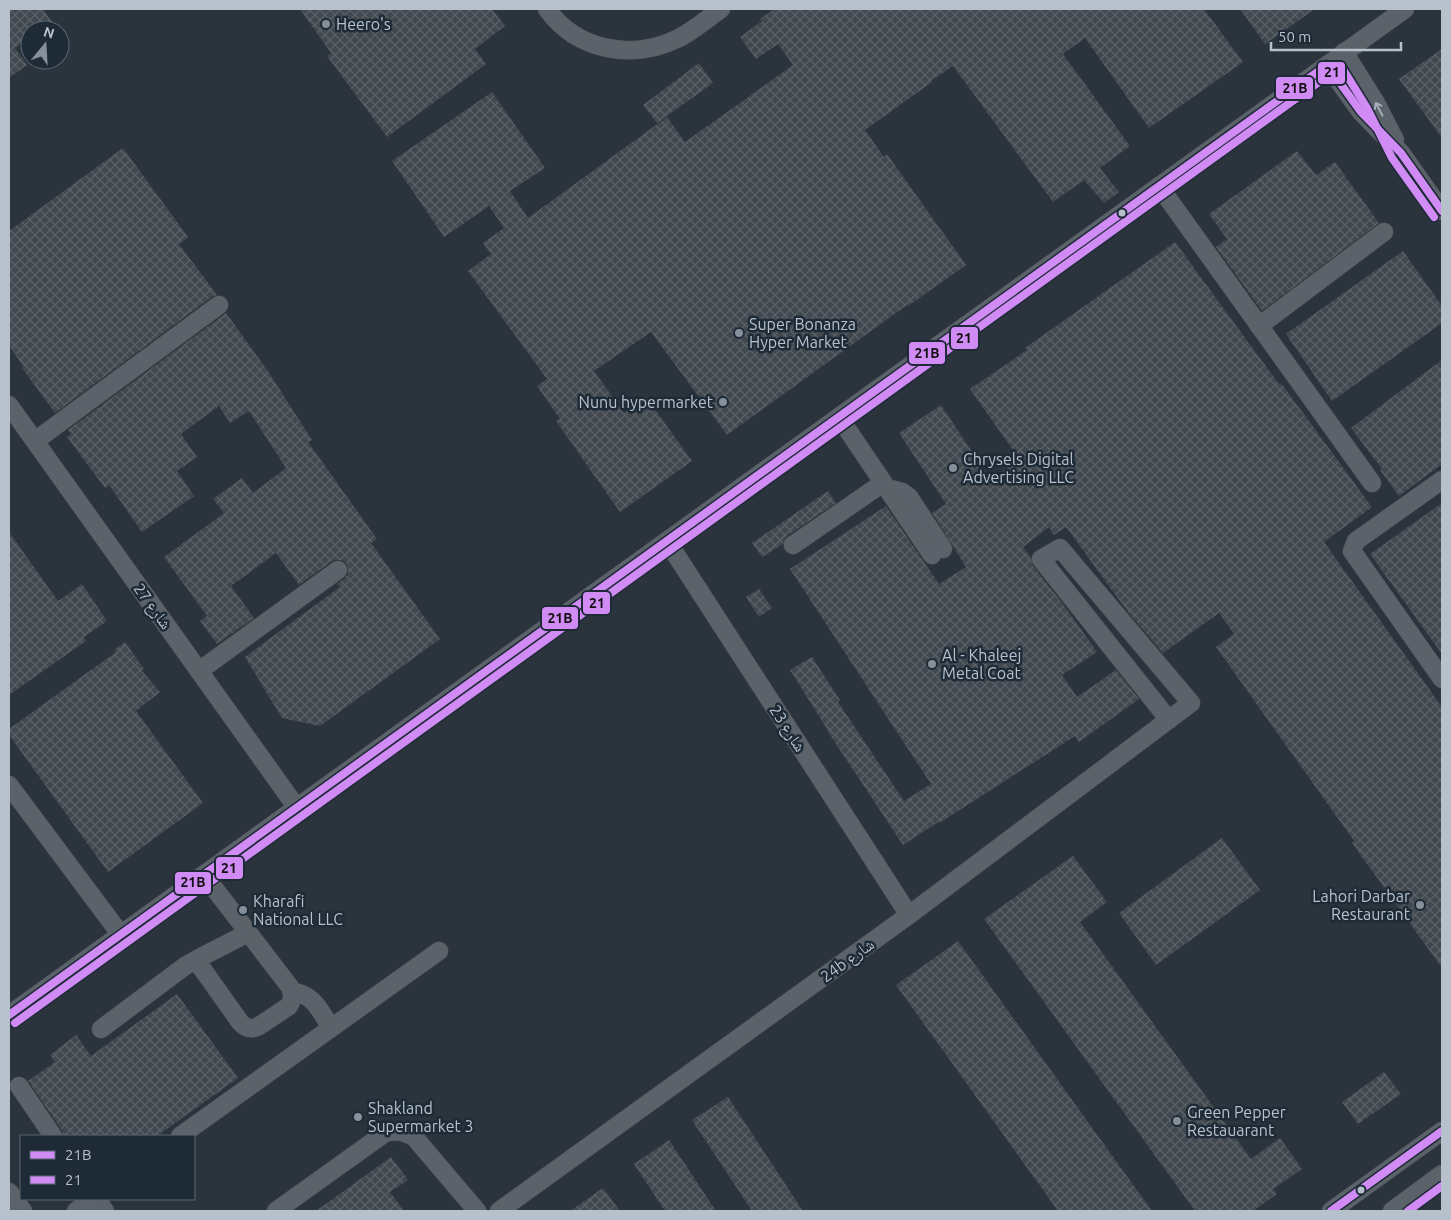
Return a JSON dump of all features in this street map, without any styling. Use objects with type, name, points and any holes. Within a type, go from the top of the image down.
[{"type":"street","points":[[547,9],[565,29],[588,42],[613,49],[639,49],[667,43],[680,38],[721,9]]},
{"type":"street","points":[[9,1015],[1405,9]]},
{"type":"street","points":[[1344,52],[1376,103],[1401,153],[1442,210]]},
{"type":"street","points":[[1327,65],[1361,112],[1401,153]]},
{"type":"street","points":[[1159,186],[1372,483]]},
{"type":"street","points":[[1259,326],[1384,232]]},
{"type":"street","points":[[35,441],[219,305]]},
{"type":"street","name":"شارع 27","points":[[9,405],[15,425],[35,441],[297,808]]},
{"type":"street","points":[[838,417],[885,485],[938,552]]},
{"type":"street","points":[[1442,480],[1356,541],[1352,551],[1442,679]]},
{"type":"street","points":[[793,544],[885,485]]},
{"type":"street","name":"شارع 23","points":[[667,541],[909,915]]},
{"type":"street","name":"24b شارع","points":[[499,1211],[909,915],[1191,704],[1060,548],[1041,559],[1169,720]]},
{"type":"street","points":[[199,671],[338,570]]},
{"type":"street","points":[[9,785],[121,934]]},
{"type":"street","points":[[196,960],[240,1022],[249,1028],[254,1029],[288,1006],[292,997],[292,992],[204,875]]},
{"type":"street","points":[[101,1029],[196,960],[248,933]]},
{"type":"street","points":[[181,1135],[439,951]]},
{"type":"street","points":[[292,992],[303,994],[313,1000],[331,1028]]},
{"type":"street","points":[[19,1086],[52,1135]]},
{"type":"street","points":[[276,1211],[385,1133],[397,1131],[410,1134],[415,1138],[477,1211]]},
{"type":"street","points":[[1331,1211],[1442,1131]]},
{"type":"street","points":[[1392,1211],[1442,1174]]},
{"type":"street","points":[[9,1192],[22,1211]]},
{"type":"street","points":[[76,1211],[93,1200]]},
{"type":"street","points":[[96,1200],[105,1211]]},
{"type":"building","points":[[9,9],[43,9],[51,20],[20,20],[20,44],[15,48],[20,55],[20,70],[9,78]]},
{"type":"building","points":[[300,9],[492,9],[505,26],[475,49],[486,64],[387,137],[327,56],[331,53]]},
{"type":"building","points":[[774,9],[1204,9],[1243,62],[1149,128],[1085,38],[1063,54],[1130,146],[1100,168],[1119,192],[1104,203],[1084,180],[1053,202],[953,66],[931,81],[865,130],[884,157],[887,154],[966,265],[907,305],[727,435],[651,332],[594,371],[624,413],[646,397],[692,461],[620,512],[556,421],[560,419],[537,386],[547,379],[468,271],[491,254],[483,243],[504,228],[489,206],[444,237],[392,161],[492,92],[545,168],[510,191],[528,218],[667,117],[685,142],[793,65],[778,44],[756,59],[740,37],[762,21],[760,19]]},
{"type":"building","points":[[1240,9],[1315,9],[1265,44]]},
{"type":"building","points":[[1442,49],[1442,138],[1399,79]]},
{"type":"building","points":[[699,63],[713,83],[657,123],[643,105]]},
{"type":"building","points":[[123,148],[188,237],[179,244],[217,295],[213,296],[55,413],[22,368],[24,367],[9,346],[9,231]]},
{"type":"building","points":[[1297,151],[1316,175],[1335,162],[1379,223],[1262,311],[1216,247],[1227,239],[1209,214]]},
{"type":"building","points":[[1175,242],[1372,507],[1324,542],[1442,707],[1442,968],[1352,843],[1354,841],[1216,647],[1234,634],[1219,613],[1163,653],[1128,612],[1066,527],[1054,535],[1049,527],[1023,547],[1031,558],[1033,566],[1097,652],[1062,675],[1077,697],[1116,670],[1139,699],[1079,742],[1075,736],[903,845],[828,732],[790,670],[812,657],[840,700],[838,702],[904,801],[931,784],[790,569],[886,506],[939,584],[966,567],[932,513],[946,504],[899,433],[941,405],[990,479],[1020,460],[970,389],[1027,350],[1025,348]]},
{"type":"building","points":[[1403,251],[1442,306],[1442,323],[1332,401],[1286,334]]},
{"type":"building","points":[[226,313],[268,371],[312,440],[308,442],[377,539],[371,543],[440,639],[320,726],[282,718],[245,657],[340,587],[337,584],[348,574],[346,563],[342,560],[332,561],[299,585],[276,553],[231,586],[254,618],[217,644],[200,621],[207,616],[164,557],[224,513],[213,499],[242,478],[253,493],[286,468],[249,411],[230,423],[219,406],[181,434],[197,457],[177,471],[194,496],[142,532],[109,485],[105,488],[67,437],[71,434],[68,430]]},
{"type":"building","points":[[1442,360],[1442,464],[1399,496],[1380,470],[1382,469],[1351,428]]},
{"type":"building","points":[[828,491],[836,503],[787,536],[783,544],[762,557],[752,543]]},
{"type":"building","points":[[1442,503],[1442,654],[1370,554]]},
{"type":"building","points":[[9,532],[58,601],[82,584],[107,621],[84,637],[86,641],[9,695]]},
{"type":"building","points":[[759,589],[772,608],[759,617],[746,597]]},
{"type":"building","points":[[125,642],[144,669],[142,671],[160,692],[136,711],[203,803],[108,872],[9,735],[9,729],[116,652],[114,650]]},
{"type":"building","points":[[1222,838],[1260,890],[1156,965],[1119,913]]},
{"type":"building","points":[[1073,856],[1107,902],[1080,922],[1251,1159],[1280,1138],[1302,1169],[1273,1189],[1277,1194],[1253,1211],[1195,1211],[984,919]]},
{"type":"building","points":[[958,941],[1152,1211],[1058,1211],[896,985]]},
{"type":"building","points":[[177,994],[238,1078],[158,1135],[63,1135],[62,1130],[28,1081],[55,1062],[50,1055],[76,1035],[91,1056]]},
{"type":"building","points":[[1384,1072],[1401,1094],[1358,1124],[1342,1102]]},
{"type":"building","points":[[728,1097],[803,1211],[752,1211],[692,1120]]},
{"type":"building","points":[[669,1140],[716,1211],[665,1211],[634,1164]]},
{"type":"building","points":[[391,1157],[408,1180],[390,1192],[404,1211],[316,1211]]},
{"type":"building","points":[[603,1188],[620,1211],[570,1211]]},
{"type":"transit line","name":"21B","points":[[9,1015],[1327,65],[1361,112],[1401,153],[1442,211]]},
{"type":"transit line","name":"21","points":[[15,1023],[1341,66],[1367,108],[1392,158],[1434,217]]},
{"type":"transit line","name":"21B","points":[[1331,1211],[1442,1131]]},
{"type":"transit line","name":"21","points":[[1408,1211],[1442,1186]]},
{"type":"place","name":"Heero's","points":[[326,24]]},
{"type":"place","name":"Super Bonanza Hyper Market","points":[[739,333]]},
{"type":"place","name":"Nunu hypermarket","points":[[723,402]]},
{"type":"place","name":"Chrysels Digital Advertising LLC","points":[[953,468]]},
{"type":"place","name":"Al - Khaleej Metal Coat","points":[[932,664]]},
{"type":"place","name":"Lahori Darbar Restaurant","points":[[1420,905]]},
{"type":"place","name":"Kharafi National LLC","points":[[243,910]]},
{"type":"place","name":"Shakland Supermarket 3","points":[[358,1117]]},
{"type":"place","name":"Green Pepper Restauarant","points":[[1177,1121]]}]
